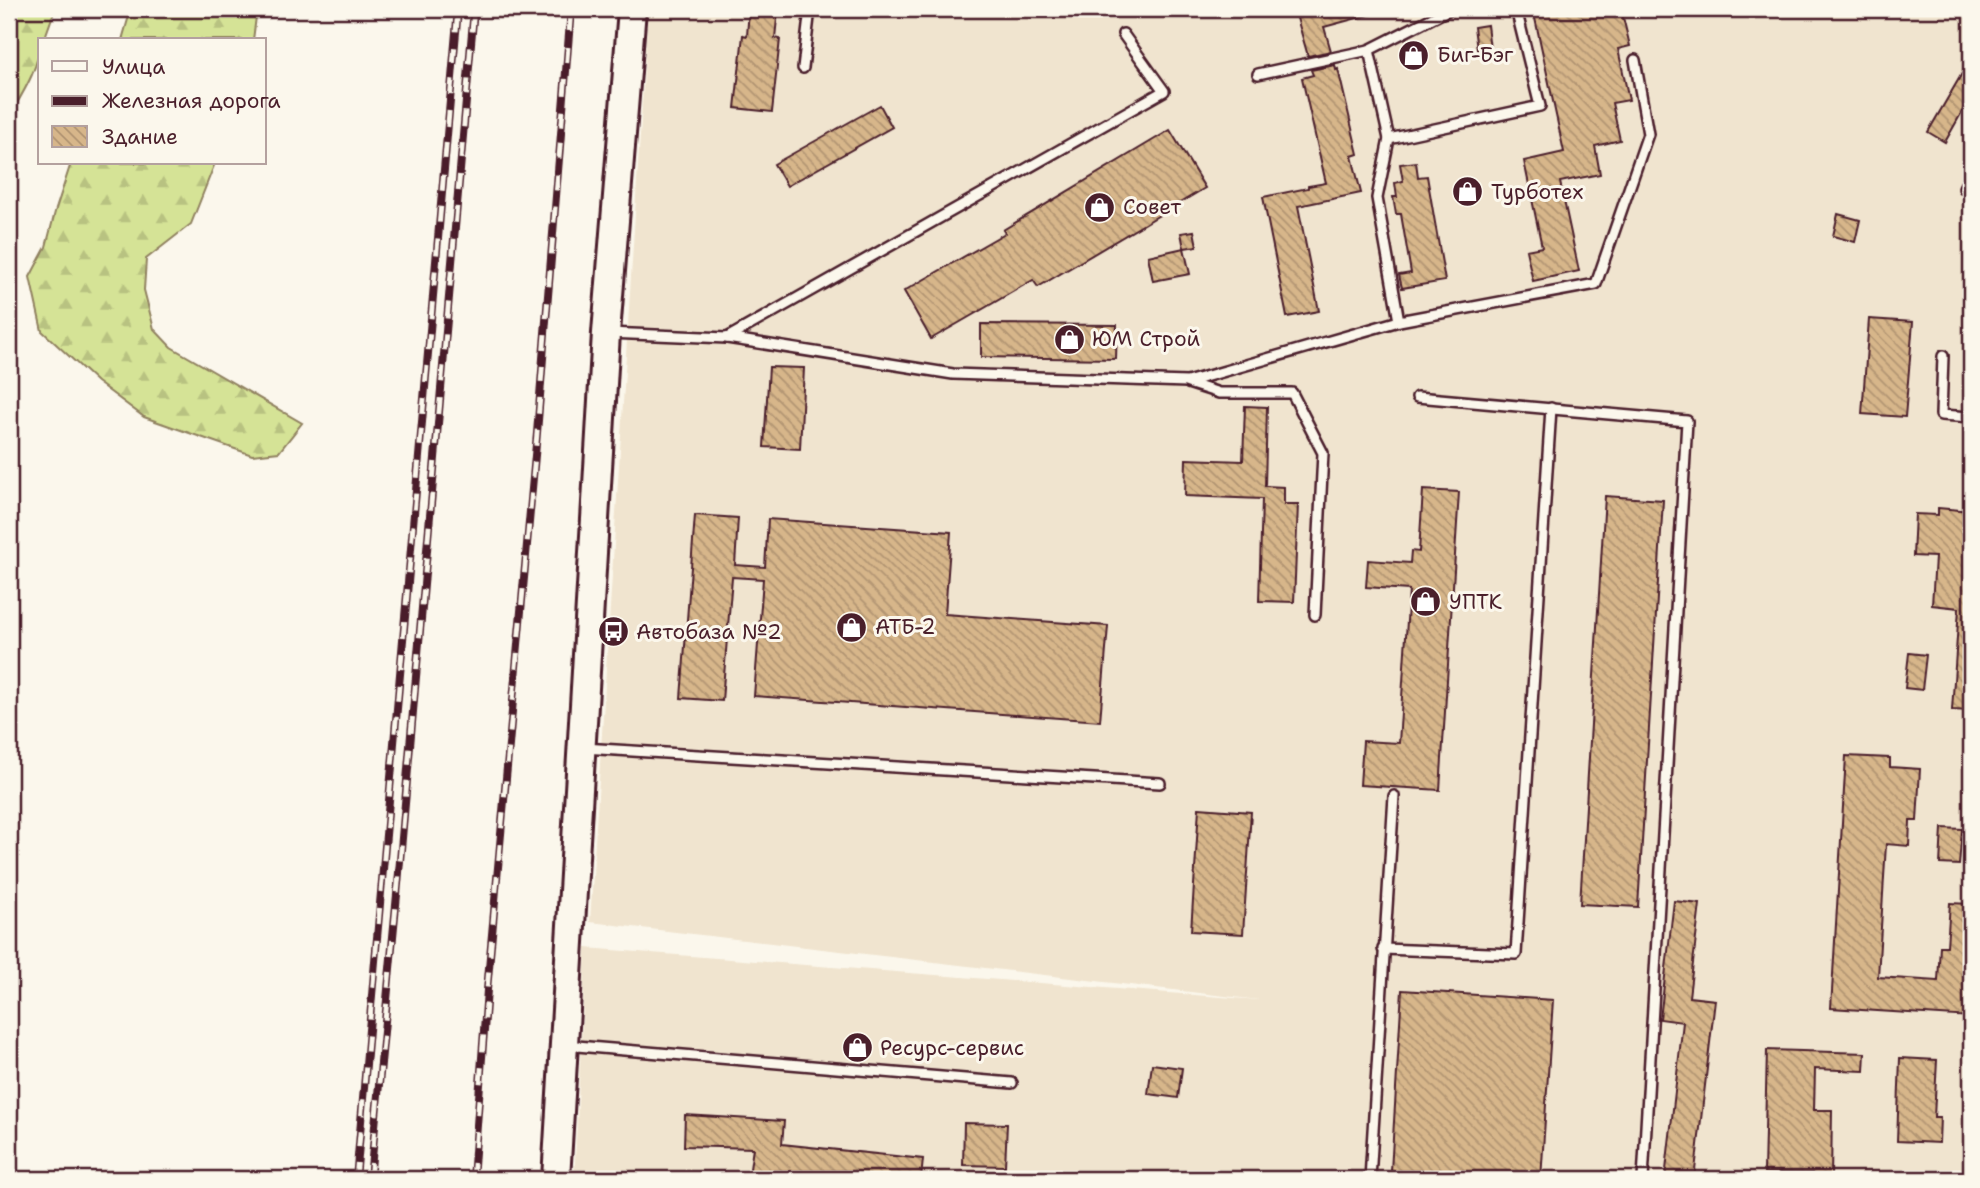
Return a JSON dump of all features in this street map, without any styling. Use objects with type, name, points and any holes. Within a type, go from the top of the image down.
[{"type":"street","points":[[556,1179],[606,332],[632,9]]},
{"type":"lane","points":[[803,68],[810,9]]},
{"type":"lane","points":[[1258,74],[1369,50],[1450,9]]},
{"type":"lane","points":[[1390,139],[1540,106],[1517,9]]},
{"type":"lane","points":[[727,338],[1164,91],[1123,34]]},
{"type":"lane","points":[[1369,50],[1390,139],[1377,198],[1399,321]]},
{"type":"lane","points":[[1186,382],[1399,321],[1596,284],[1648,134],[1635,60]]},
{"type":"lane","points":[[1964,188],[1971,174]]},
{"type":"lane","points":[[606,332],[727,338],[953,374],[1186,382],[1219,393],[1292,393],[1323,453],[1315,615]]},
{"type":"lane","points":[[1943,356],[1941,415],[1971,417]]},
{"type":"lane","points":[[1417,397],[1687,421],[1643,1179]]},
{"type":"lane","points":[[1383,949],[1516,954],[1551,408]]},
{"type":"lane","points":[[581,748],[1160,783]]},
{"type":"lane","points":[[1370,1179],[1394,796]]},
{"type":"lane","points":[[564,1045],[1012,1083]]},
{"type":"shaded area","points":[[648,9],[1971,9],[1971,1179],[574,1179],[586,948],[1259,1000],[590,922]]},
{"type":"green space","points":[[9,9],[55,9],[45,38],[38,38],[38,56],[34,71],[9,117]]},
{"type":"green space","points":[[131,9],[257,9],[253,38],[123,38]]},
{"type":"green space","points":[[71,164],[215,164],[191,224],[146,259],[144,290],[154,329],[171,347],[302,423],[279,452],[252,455],[144,417],[97,382],[42,331],[30,277],[46,247]]},
{"type":"building","points":[[749,9],[778,9],[775,38],[780,39],[772,112],[735,108],[743,35],[747,36]]},
{"type":"building","points":[[1320,9],[1376,9],[1376,13],[1324,27],[1331,51],[1308,56],[1297,18],[1321,11]]},
{"type":"building","points":[[1533,9],[1621,9],[1630,46],[1618,49],[1629,100],[1612,103],[1620,140],[1595,146],[1600,174],[1560,182],[1579,271],[1533,281],[1526,250],[1542,247],[1524,161],[1564,152]]},
{"type":"building","points":[[1487,25],[1491,56],[1478,57],[1474,27]]},
{"type":"building","points":[[1971,58],[1971,96],[1945,142],[1928,132]]},
{"type":"building","points":[[1335,65],[1358,154],[1352,156],[1361,193],[1298,206],[1319,311],[1287,317],[1263,197],[1326,183],[1302,78],[1313,75],[1311,70]]},
{"type":"building","points":[[880,105],[892,127],[787,186],[774,164]]},
{"type":"building","points":[[1170,130],[1205,188],[1038,287],[1033,280],[931,339],[904,291],[1005,233],[1003,230]]},
{"type":"building","points":[[1416,162],[1418,177],[1427,176],[1445,281],[1402,288],[1399,275],[1411,273],[1401,214],[1396,214],[1393,197],[1397,197],[1395,183],[1403,181],[1400,164]]},
{"type":"building","points":[[1838,214],[1860,220],[1855,242],[1833,236]]},
{"type":"building","points":[[1194,231],[1197,246],[1184,248],[1181,233]]},
{"type":"building","points":[[1184,248],[1190,274],[1153,281],[1148,256]]},
{"type":"building","points":[[1869,319],[1913,322],[1905,417],[1862,414]]},
{"type":"building","points":[[981,324],[1117,325],[1116,359],[981,357]]},
{"type":"building","points":[[769,367],[804,368],[800,449],[764,447]]},
{"type":"building","points":[[1245,406],[1267,407],[1265,486],[1284,487],[1284,504],[1298,504],[1294,602],[1259,601],[1262,499],[1185,496],[1186,459],[1243,461]]},
{"type":"building","points":[[1423,490],[1459,492],[1440,790],[1360,785],[1363,741],[1399,743],[1409,590],[1366,587],[1368,560],[1410,563],[1411,551],[1419,552]]},
{"type":"building","points":[[1605,496],[1663,500],[1638,907],[1580,904]]},
{"type":"building","points":[[1938,508],[1971,511],[1971,711],[1952,710],[1959,608],[1932,605],[1935,557],[1913,556],[1915,514],[1938,515]]},
{"type":"building","points":[[695,515],[738,518],[735,565],[765,567],[768,519],[951,532],[945,614],[1108,626],[1100,721],[754,696],[763,579],[732,577],[722,701],[681,698]]},
{"type":"building","points":[[1909,653],[1926,655],[1922,690],[1905,688]]},
{"type":"building","points":[[1846,756],[1890,758],[1890,767],[1920,769],[1917,821],[1910,821],[1909,846],[1886,844],[1878,977],[1938,981],[1940,946],[1947,946],[1950,903],[1970,904],[1968,947],[1971,948],[1971,1017],[1831,1008]]},
{"type":"building","points":[[1199,808],[1251,812],[1243,934],[1191,931]]},
{"type":"building","points":[[1942,828],[1962,829],[1959,865],[1940,864]]},
{"type":"building","points":[[1674,901],[1700,904],[1689,997],[1715,1000],[1694,1179],[1665,1179],[1683,1022],[1660,1019]]},
{"type":"building","points":[[1402,990],[1553,1000],[1541,1179],[1391,1171]]},
{"type":"building","points":[[1767,1050],[1865,1053],[1864,1071],[1815,1069],[1814,1110],[1832,1110],[1831,1179],[1812,1179],[1812,1173],[1764,1172]]},
{"type":"building","points":[[1900,1058],[1937,1060],[1934,1117],[1940,1117],[1939,1143],[1897,1141]]},
{"type":"building","points":[[1152,1064],[1182,1068],[1178,1098],[1148,1094]]},
{"type":"building","points":[[685,1115],[784,1121],[782,1144],[923,1159],[921,1179],[776,1179],[749,1176],[753,1148],[684,1146]]},
{"type":"building","points":[[964,1123],[1007,1124],[1005,1166],[963,1165]]},
{"type":"railway","points":[[356,1179],[458,9]]},
{"type":"railway","points":[[370,1179],[474,9]]},
{"type":"railway","points":[[473,1179],[571,9]]},
{"type":"place","name":"Биг-Бэг","points":[[1414,55]]},
{"type":"place","name":"Турботех","points":[[1468,192]]},
{"type":"place","name":"Совет","points":[[1100,207]]},
{"type":"place","name":"ЮМ Строй","points":[[1069,339]]},
{"type":"place","name":"УПТК","points":[[1426,602]]},
{"type":"place","name":"АТБ-2","points":[[852,627]]},
{"type":"place","name":"Автобаза №2","points":[[613,632]]},
{"type":"place","name":"Ресурс-сервис","points":[[857,1048]]}]
